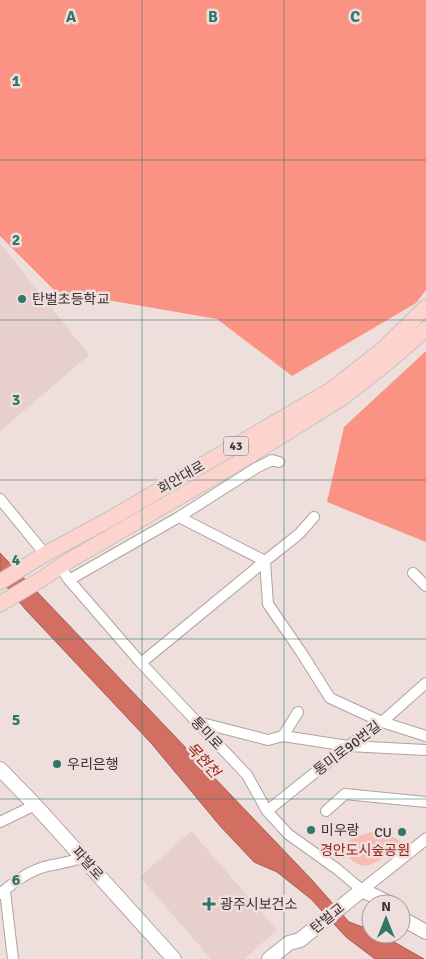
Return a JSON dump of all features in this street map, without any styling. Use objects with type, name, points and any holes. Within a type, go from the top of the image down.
[{"type":"main road","name":"회안대로","points":[[0,582],[45,554],[110,519],[332,390],[380,351],[426,307]]},
{"type":"main road","name":"회안대로","points":[[0,604],[60,566],[236,464],[342,398],[426,329]]},
{"type":"main road","name":"파발로","points":[[0,770],[35,804],[174,959]]},
{"type":"main road","name":"탄벌교","points":[[300,940],[358,893]]},
{"type":"main road","points":[[411,914],[426,922]]},
{"type":"main road","points":[[411,924],[426,932]]},
{"type":"main road","points":[[269,959],[288,943],[300,940]]},
{"type":"main road","points":[[281,959],[300,940]]},
{"type":"street","points":[[70,580],[179,517],[256,468],[272,460],[279,462]]},
{"type":"street","points":[[0,499],[45,554]]},
{"type":"street","points":[[179,517],[265,560]]},
{"type":"street","points":[[141,663],[299,534],[314,517]]},
{"type":"street","points":[[265,560],[268,604],[330,698],[382,722],[426,736]]},
{"type":"street","name":"통미로","points":[[60,566],[141,663],[247,775],[266,811],[288,834],[337,869],[358,893]]},
{"type":"street","points":[[413,573],[426,586]]},
{"type":"street","name":"통미로90번길","points":[[266,811],[348,746],[382,722],[426,683]]},
{"type":"street","points":[[283,736],[298,712]]},
{"type":"street","points":[[197,722],[268,740],[283,736],[348,746],[426,750]]},
{"type":"street","points":[[326,811],[345,794],[426,802]]},
{"type":"street","points":[[0,822],[35,804]]},
{"type":"street","points":[[358,893],[426,839]]},
{"type":"street","points":[[13,959],[2,893],[26,874],[43,867],[71,862],[83,857]]},
{"type":"shaded area","points":[[0,0],[426,0],[426,290],[416,303],[292,376],[217,319],[55,291],[0,236]]},
{"type":"shaded area","name":"탄벌초등학교","points":[[0,243],[89,355],[0,431]]},
{"type":"shaded area","points":[[426,351],[426,542],[327,502],[344,427]]},
{"type":"shaded area","points":[[0,553],[312,880],[349,922],[361,926],[361,944],[398,944],[424,959],[375,959],[346,937],[311,899],[277,872],[254,862],[221,827],[151,743],[26,610],[0,579]]},
{"type":"shaded area","name":"광주시보건소","points":[[191,831],[277,930],[244,959],[211,959],[140,877]]},
{"type":"green space","name":"경안도시숲공원","points":[[381,829],[401,842],[374,863],[362,865],[356,863],[341,849],[352,838]]},
{"type":"place","name":"탄벌초등학교","points":[[22,299]]},
{"type":"place","name":"우리은행","points":[[57,764]]},
{"type":"place","name":"미우랑","points":[[311,830]]},
{"type":"place","name":"CU","points":[[402,832]]},
{"type":"place","name":"광주시보건소","points":[[209,904]]},
{"type":"water label","name":"목현천","points":[[203,760]]}]
